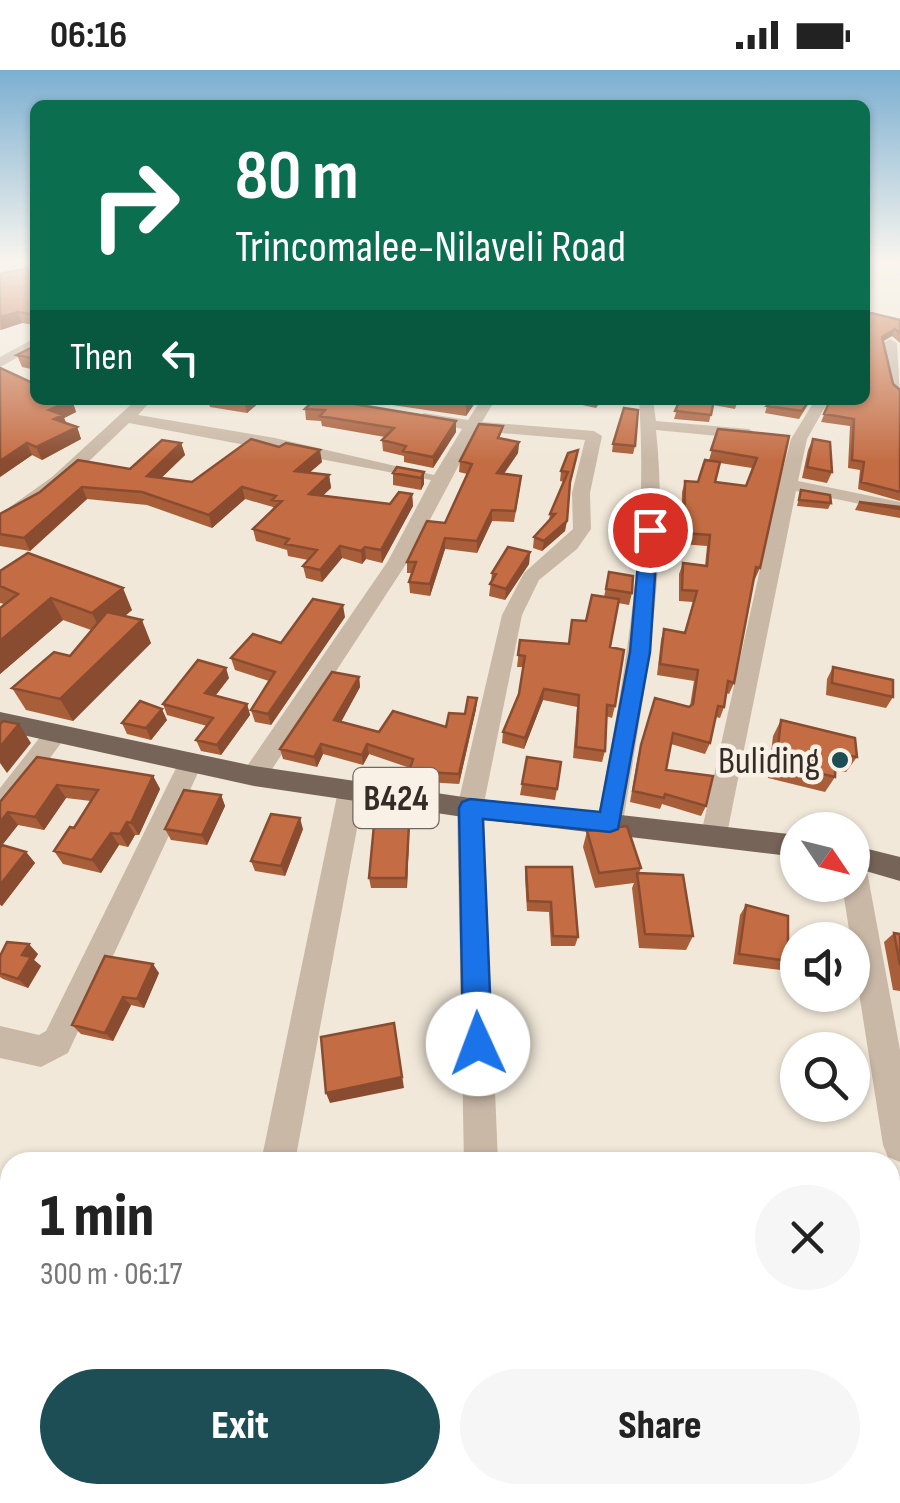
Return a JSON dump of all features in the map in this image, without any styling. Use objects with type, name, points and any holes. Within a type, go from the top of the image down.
[{"type":"main road","name":"B424","points":[[0,721],[254,776],[470,808],[780,843]]},
{"type":"main road","points":[[870,862],[900,869]]},
{"type":"street","points":[[889,342],[900,391]]},
{"type":"street","points":[[0,363],[30,345]]},
{"type":"street","points":[[0,522],[9,507],[58,481],[140,405]]},
{"type":"street","points":[[254,776],[398,561],[440,478],[485,405]]},
{"type":"street","points":[[610,822],[640,652],[650,565],[647,405]]},
{"type":"street","points":[[714,834],[788,484],[785,437],[817,405]]},
{"type":"street","points":[[404,414],[473,426],[594,436],[581,493],[582,529],[570,545],[531,577],[512,614],[470,808],[481,1152]]},
{"type":"street","points":[[127,418],[275,443],[440,478]]},
{"type":"street","points":[[649,426],[785,437]]},
{"type":"street","points":[[788,484],[900,507]]},
{"type":"street","points":[[0,807],[56,732]]},
{"type":"street","points":[[0,1042],[40,1051],[57,1042],[191,762]]},
{"type":"street","points":[[280,1152],[351,791]]},
{"type":"street","points":[[859,902],[900,1145]]},
{"type":"building","points":[[870,328],[900,328],[900,333],[895,329],[882,337],[893,384],[900,390],[900,492],[861,482],[864,462],[852,460],[854,419],[824,414],[828,405],[870,405]]},
{"type":"building","points":[[0,368],[30,382],[30,405],[60,405],[49,410],[63,415],[54,419],[77,427],[36,447],[27,443],[0,461]]},
{"type":"building","points":[[309,405],[360,405],[456,421],[433,457],[403,451],[406,446],[382,440],[394,428],[320,416],[325,410],[305,409]]},
{"type":"building","points":[[678,405],[713,405],[711,415],[675,411]]},
{"type":"building","points":[[768,405],[806,405],[802,411]]},
{"type":"building","points":[[624,408],[638,410],[635,446],[613,444]]},
{"type":"building","points":[[479,424],[503,426],[498,438],[519,442],[497,473],[521,476],[515,511],[492,510],[477,541],[445,538],[430,584],[409,582],[416,562],[407,562],[427,521],[445,523],[472,464],[460,461]]},
{"type":"building","points":[[718,429],[789,436],[760,568],[756,567],[734,683],[728,681],[724,707],[718,706],[710,743],[673,733],[666,770],[713,776],[706,806],[665,794],[664,798],[633,791],[655,698],[689,707],[693,704],[698,670],[660,664],[664,629],[685,633],[697,591],[682,590],[683,563],[707,566],[710,535],[684,533],[685,481],[698,482],[705,460],[720,462],[715,482],[746,486],[757,458],[711,450]]},
{"type":"building","points":[[251,439],[279,447],[286,443],[320,450],[295,471],[329,475],[309,494],[390,504],[399,492],[412,494],[381,550],[340,546],[320,570],[303,566],[317,550],[285,544],[289,539],[253,529],[282,501],[242,487],[209,515],[142,492],[82,487],[24,538],[0,534],[0,514],[40,492],[78,460],[130,469],[162,440],[181,443],[147,476],[192,482]]},
{"type":"building","points":[[813,439],[830,442],[832,472],[807,467]]},
{"type":"building","points":[[578,450],[570,482],[567,521],[544,541],[534,537],[555,514],[550,514],[568,472],[561,471],[568,453]]},
{"type":"building","points":[[397,467],[424,472],[421,478],[393,473]]},
{"type":"building","points":[[801,490],[830,495],[831,503],[799,500]]},
{"type":"building","points":[[508,547],[530,552],[506,589],[490,584],[496,574],[492,573]]},
{"type":"building","points":[[28,553],[123,588],[92,613],[51,598],[0,641],[0,608],[18,594],[0,586],[0,571]]},
{"type":"building","points":[[609,572],[633,576],[632,593],[606,589]]},
{"type":"building","points":[[592,595],[619,599],[610,647],[624,650],[615,706],[607,705],[605,751],[576,747],[579,695],[544,689],[525,738],[503,732],[519,694],[525,656],[518,655],[520,640],[569,644],[572,620],[586,621]]},
{"type":"building","points":[[313,599],[343,605],[268,714],[251,710],[275,672],[231,658],[253,634],[281,643]]},
{"type":"building","points":[[107,612],[142,620],[60,699],[12,688],[54,652],[70,656]]},
{"type":"building","points":[[198,660],[226,668],[205,693],[247,704],[217,745],[196,740],[213,718],[163,704]]},
{"type":"building","points":[[833,667],[893,680],[893,697],[832,683]]},
{"type":"building","points":[[332,672],[359,677],[334,720],[379,732],[393,711],[446,727],[449,713],[465,714],[468,697],[477,698],[459,774],[409,771],[413,759],[367,744],[362,755],[321,744],[314,757],[280,749]]},
{"type":"building","points":[[140,701],[162,709],[146,728],[122,723]]},
{"type":"building","points":[[781,720],[855,738],[857,757],[836,754],[835,777],[776,763]]},
{"type":"building","points":[[0,724],[19,724],[0,747]]},
{"type":"building","points":[[37,757],[153,776],[131,823],[127,822],[120,834],[111,833],[92,860],[54,851],[98,790],[57,785],[35,817],[8,812],[0,822],[0,802]]},
{"type":"building","points":[[527,757],[561,762],[557,789],[522,784]]},
{"type":"building","points":[[184,790],[221,795],[202,835],[165,829]]},
{"type":"building","points":[[271,814],[300,818],[281,866],[251,861]]},
{"type":"building","points":[[374,825],[409,825],[406,878],[369,878]]},
{"type":"building","points":[[627,826],[641,868],[599,873],[587,831]]},
{"type":"building","points":[[2,845],[26,852],[0,885],[0,848]]},
{"type":"building","points":[[526,867],[572,867],[578,937],[553,936],[551,902],[528,901]]},
{"type":"building","points":[[637,873],[683,875],[693,936],[645,934]]},
{"type":"building","points":[[746,905],[788,916],[788,922],[780,922],[780,960],[739,954]]},
{"type":"building","points":[[894,933],[900,934],[900,965]]},
{"type":"building","points":[[7,942],[29,944],[22,955],[31,957],[18,979],[0,973],[0,956]]},
{"type":"building","points":[[105,956],[153,964],[137,999],[123,997],[105,1033],[72,1025]]},
{"type":"building","points":[[394,1023],[402,1077],[326,1093],[321,1037]]},
{"type":"place","name":"Buliding","points":[[840,760]]},
{"type":"route","points":[[478,1044],[470,808],[610,822],[640,652],[650,530]]}]
